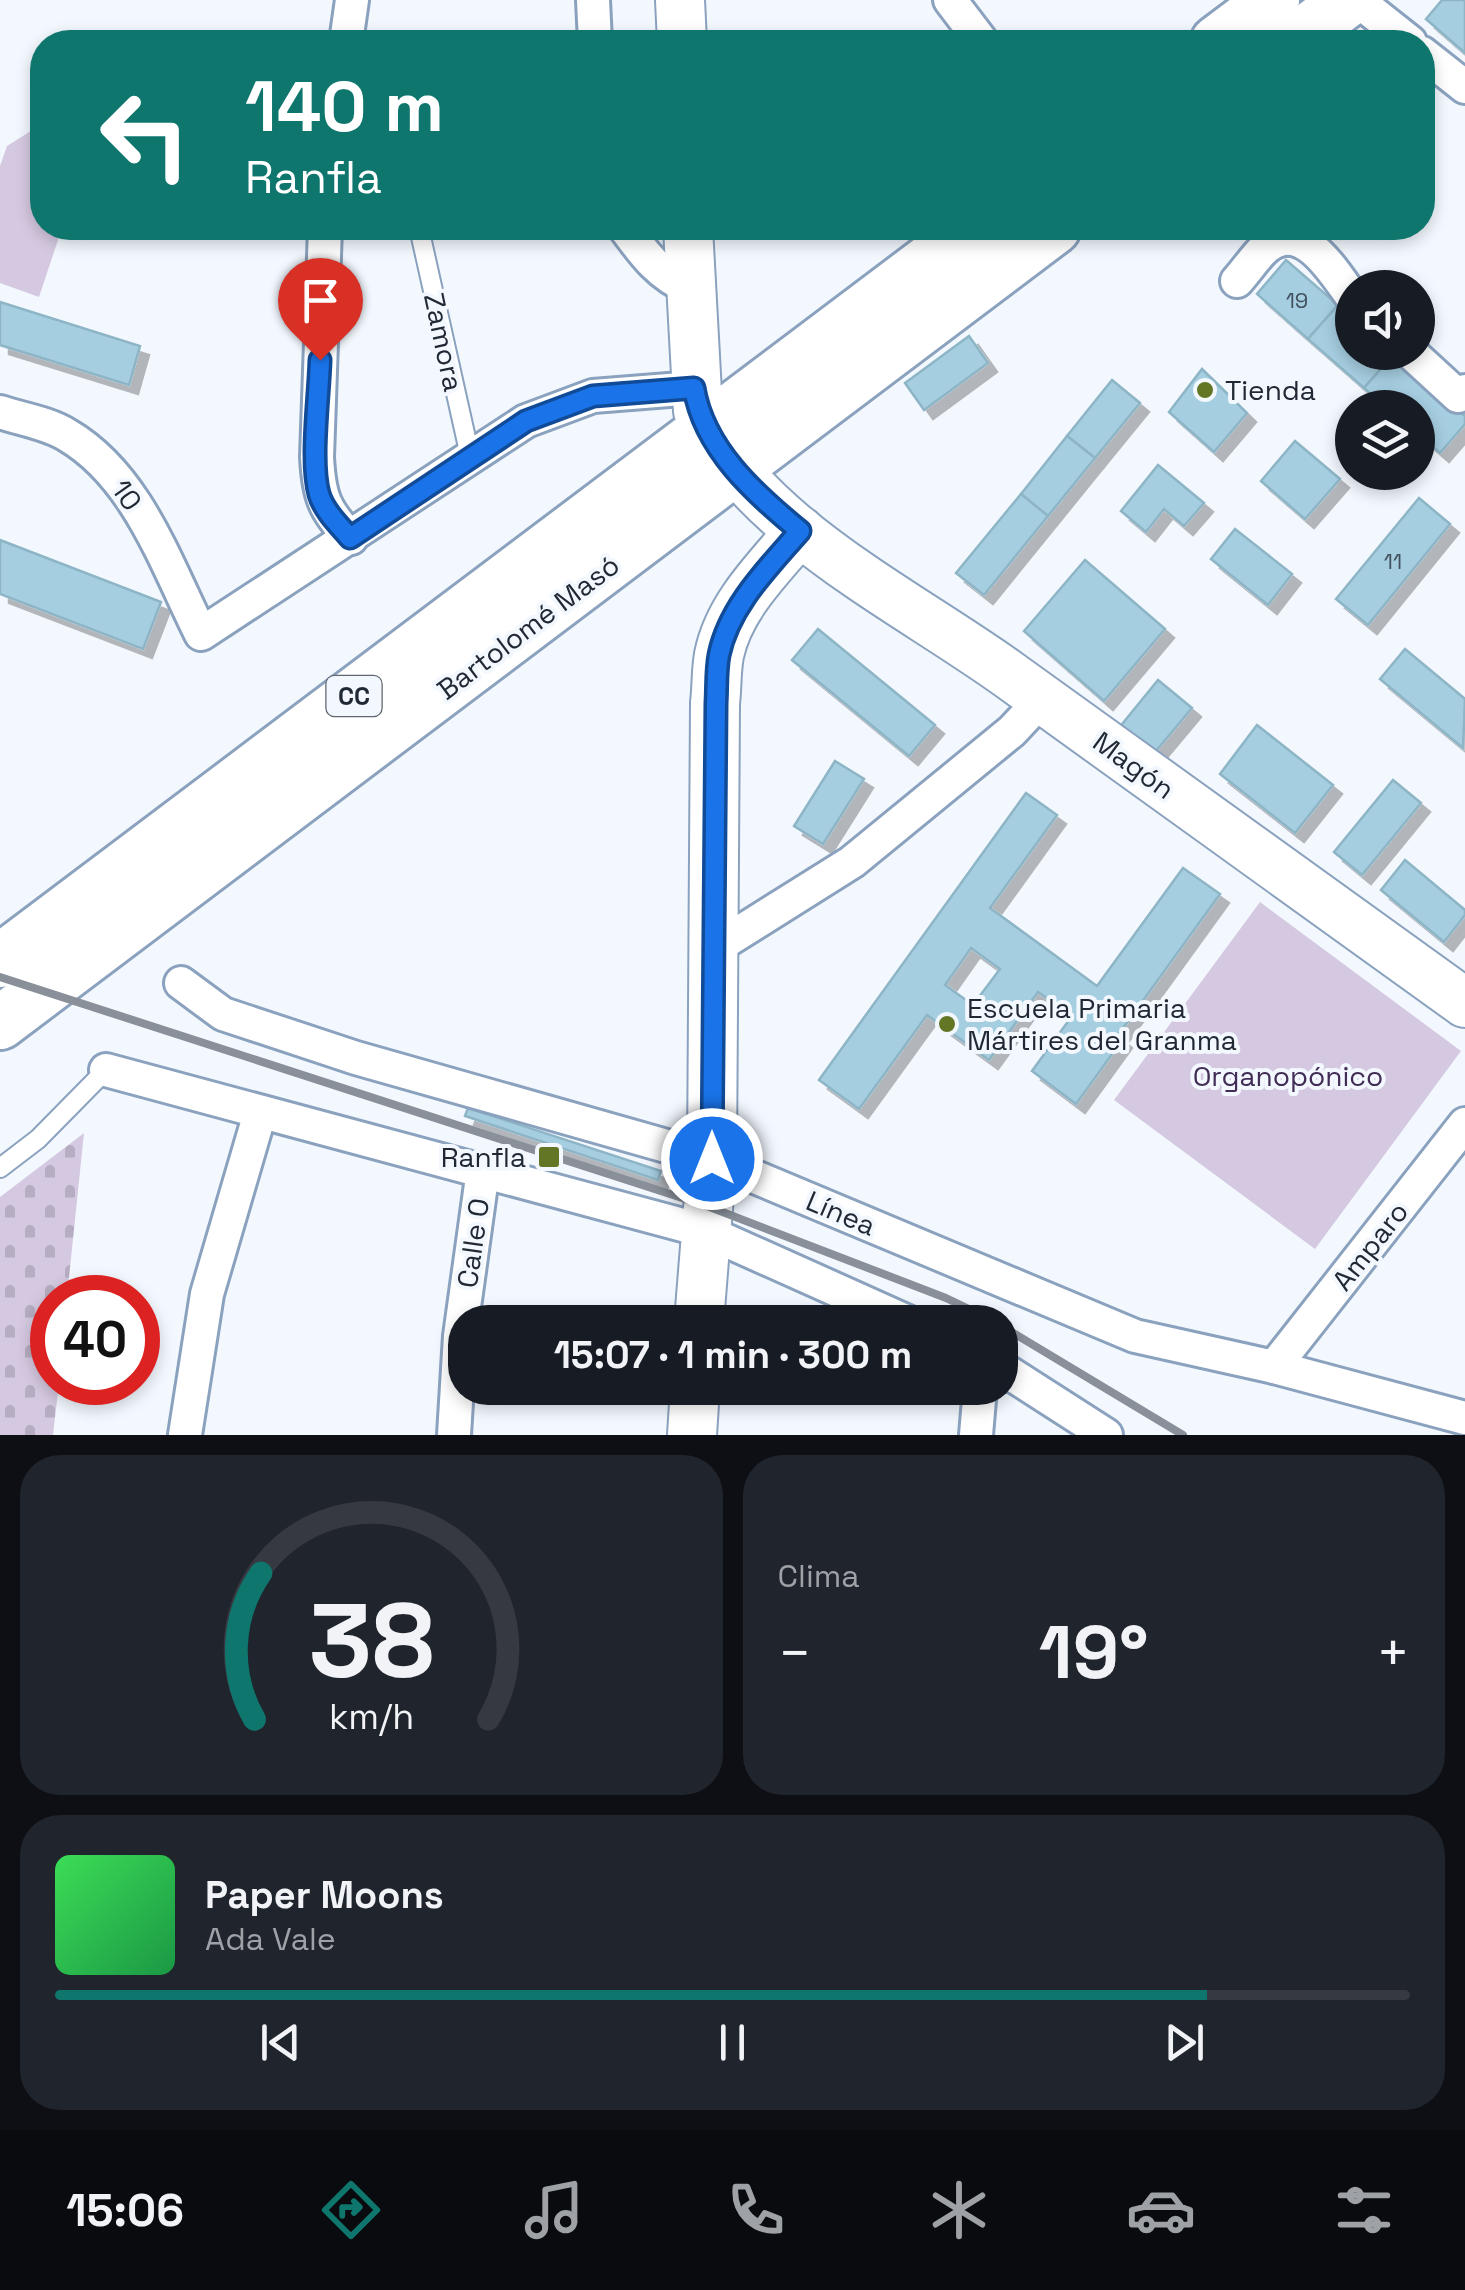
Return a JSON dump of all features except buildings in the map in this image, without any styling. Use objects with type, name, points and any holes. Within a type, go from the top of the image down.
[{"type":"main road","points":[[1233,30],[1273,0]]},
{"type":"main road","points":[[1309,30],[1348,0]]},
{"type":"main road","name":"Bartolomé Masó","points":[[0,961],[712,430],[957,240]]},
{"type":"main road","name":"Bartolomé Masó","points":[[0,1023],[712,430],[1034,240]]},
{"type":"street","points":[[348,30],[352,0]]},
{"type":"street","points":[[593,0],[595,30]]},
{"type":"street","points":[[680,0],[681,30]]},
{"type":"street","points":[[950,0],[973,30]]},
{"type":"street","points":[[1357,0],[1395,30]]},
{"type":"street","points":[[1435,63],[1465,87]]},
{"type":"street","points":[[324,240],[319,494],[332,519],[350,538],[526,421],[593,396],[712,430]]},
{"type":"street","points":[[634,240],[670,280],[690,288]]},
{"type":"street","points":[[688,240],[690,288],[712,430],[762,500],[800,531],[732,618],[719,656],[712,1159],[700,1305]]},
{"type":"street","points":[[1238,280],[1266,247],[1288,240]]},
{"type":"street","points":[[1294,240],[1315,247],[1335,274]]},
{"type":"street","points":[[1433,370],[1462,393]]},
{"type":"street","name":"10","points":[[0,412],[64,432],[100,457],[135,502],[200,634],[350,538]]},
{"type":"street","name":"Magón","points":[[800,531],[1043,698],[1465,1004]]},
{"type":"street","points":[[715,948],[852,862],[1012,731],[1043,698]]},
{"type":"street","name":"Línea","points":[[181,982],[222,1014],[356,1058],[712,1159],[1135,1336],[1274,1367],[1465,1418]]},
{"type":"street","points":[[106,1070],[705,1231],[870,1305]]},
{"type":"street","points":[[185,1435],[207,1294],[260,1113]]},
{"type":"street","name":"Amparo","points":[[1274,1367],[1465,1124]]},
{"type":"street","name":"Calle O","points":[[454,1435],[460,1336],[484,1170]]},
{"type":"street","points":[[1018,1379],[1106,1435]]},
{"type":"street","points":[[692,1435],[694,1405]]},
{"type":"street","points":[[976,1435],[979,1405]]},
{"type":"lane","name":"Zamora","points":[[422,240],[470,456]]},
{"type":"lane","points":[[0,1168],[38,1139],[106,1070]]},
{"type":"green space","points":[[30,132],[30,240],[58,240],[39,297],[0,283],[0,166],[7,146]]},
{"type":"green space","name":"Organopónico","points":[[1260,902],[1461,1051],[1315,1249],[1114,1100]]},
{"type":"green space","points":[[84,1133],[69,1275],[30,1275],[30,1405],[56,1405],[53,1435],[0,1435],[0,1197]]},
{"type":"railway","points":[[0,977],[707,1206],[961,1305]]},
{"type":"railway","points":[[1018,1336],[1183,1435]]},
{"type":"place","name":"Tienda","points":[[1205,390]]},
{"type":"place","name":"Escuela Primaria Mártires del Granma","points":[[947,1024]]},
{"type":"place","name":"Ranfla","points":[[549,1157]]},
{"type":"route","points":[[320,360],[319,494],[332,519],[350,538],[526,421],[593,396],[694,388],[707,430],[736,470],[762,500],[800,531],[732,618],[719,656],[712,1159]]}]
